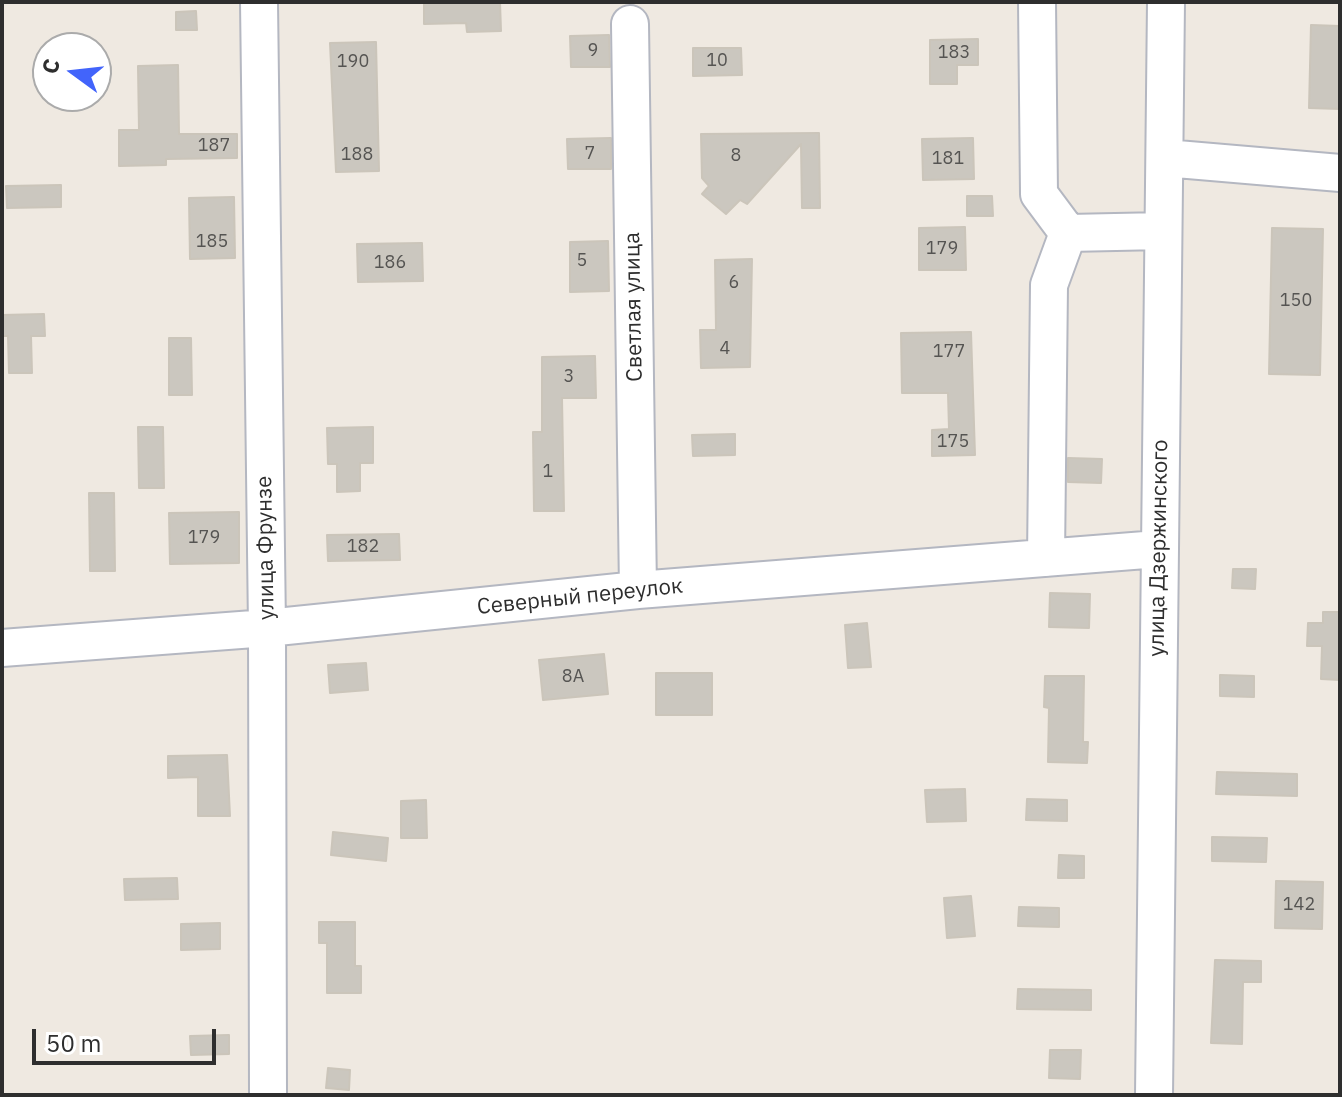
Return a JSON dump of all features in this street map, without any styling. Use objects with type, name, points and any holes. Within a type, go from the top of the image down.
[{"type":"street","name":"улица Фрунзе","points":[[259,2],[267,628],[268,1095]]},
{"type":"street","points":[[1037,2],[1039,194],[1068,233]]},
{"type":"street","name":"улица Дзержинского","points":[[1154,1095],[1166,2]]},
{"type":"street","name":"Светлая улица","points":[[630,24],[638,590]]},
{"type":"street","points":[[1165,158],[1340,173]]},
{"type":"street","points":[[1068,233],[1163,231]]},
{"type":"street","points":[[1046,558],[1049,285],[1068,233]]},
{"type":"street","name":"Северный переулок","points":[[2,648],[267,628],[638,590],[1158,549]]},
{"type":"building","points":[[424,2],[500,2],[501,31],[467,32],[466,23],[424,24]]},
{"type":"building","points":[[196,11],[197,30],[176,30],[176,12]]},
{"type":"building","points":[[1311,25],[1340,26],[1340,109],[1309,108]]},
{"type":"building","points":[[609,35],[610,67],[571,67],[570,36]]},
{"type":"building","points":[[978,39],[978,65],[957,65],[957,84],[930,84],[930,40]]},
{"type":"building","points":[[376,42],[379,171],[336,172],[330,43]]},
{"type":"building","points":[[693,48],[741,48],[742,75],[693,76]]},
{"type":"building","points":[[178,65],[179,134],[237,134],[237,158],[166,159],[166,165],[119,166],[119,130],[139,130],[138,66]]},
{"type":"building","points":[[819,133],[820,208],[802,208],[801,144],[747,204],[740,200],[726,214],[702,194],[709,186],[702,178],[701,134]]},
{"type":"building","points":[[611,138],[611,169],[568,169],[567,139]]},
{"type":"building","points":[[973,138],[974,179],[923,180],[922,139]]},
{"type":"building","points":[[61,185],[61,207],[7,208],[6,186]]},
{"type":"building","points":[[967,196],[992,196],[993,216],[967,216]]},
{"type":"building","points":[[234,197],[235,258],[190,259],[189,198]]},
{"type":"building","points":[[965,227],[966,270],[919,270],[919,228]]},
{"type":"building","points":[[1272,228],[1323,229],[1320,375],[1269,374]]},
{"type":"building","points":[[608,241],[609,291],[570,292],[570,242]]},
{"type":"building","points":[[422,243],[423,281],[358,282],[357,244]]},
{"type":"building","points":[[752,259],[750,367],[701,368],[700,330],[716,330],[715,260]]},
{"type":"building","points":[[44,314],[45,336],[31,336],[32,373],[9,373],[8,336],[3,336],[2,315]]},
{"type":"building","points":[[971,332],[975,455],[932,456],[932,430],[949,429],[948,393],[902,393],[901,333]]},
{"type":"building","points":[[169,338],[191,338],[192,395],[169,395]]},
{"type":"building","points":[[595,356],[596,398],[562,398],[564,511],[534,511],[533,432],[542,432],[542,357]]},
{"type":"building","points":[[138,427],[163,427],[164,488],[139,488]]},
{"type":"building","points":[[373,427],[373,463],[360,463],[360,491],[337,492],[337,464],[328,464],[327,428]]},
{"type":"building","points":[[735,434],[735,455],[693,456],[692,435]]},
{"type":"building","points":[[1068,458],[1102,459],[1101,483],[1068,482]]},
{"type":"building","points":[[89,493],[114,493],[115,571],[90,571]]},
{"type":"building","points":[[239,512],[239,563],[170,564],[169,513]]},
{"type":"building","points":[[399,534],[400,560],[328,561],[327,535]]},
{"type":"building","points":[[1233,569],[1256,569],[1255,589],[1232,588]]},
{"type":"building","points":[[1050,593],[1090,594],[1089,628],[1049,627]]},
{"type":"building","points":[[1323,612],[1340,612],[1340,680],[1321,679],[1322,646],[1307,646],[1308,623],[1323,623]]},
{"type":"building","points":[[867,623],[871,667],[848,668],[845,625]]},
{"type":"building","points":[[604,654],[608,694],[543,700],[539,660]]},
{"type":"building","points":[[366,663],[368,690],[330,693],[328,665]]},
{"type":"building","points":[[656,673],[712,673],[712,715],[656,715]]},
{"type":"building","points":[[1220,675],[1254,676],[1254,697],[1220,696]]},
{"type":"building","points":[[1045,676],[1084,676],[1083,742],[1088,742],[1087,763],[1048,762],[1049,708],[1044,707]]},
{"type":"building","points":[[227,755],[230,816],[198,816],[198,777],[168,778],[168,756]]},
{"type":"building","points":[[1217,772],[1297,774],[1297,796],[1216,794]]},
{"type":"building","points":[[965,789],[966,821],[927,822],[925,790]]},
{"type":"building","points":[[1027,799],[1067,800],[1067,821],[1026,820]]},
{"type":"building","points":[[426,800],[427,838],[401,838],[401,801]]},
{"type":"building","points":[[333,832],[388,838],[386,861],[331,855]]},
{"type":"building","points":[[1212,837],[1267,838],[1266,862],[1212,861]]},
{"type":"building","points":[[1059,855],[1084,856],[1084,878],[1058,878]]},
{"type":"building","points":[[177,878],[178,899],[125,900],[124,879]]},
{"type":"building","points":[[1276,881],[1323,882],[1322,929],[1275,928]]},
{"type":"building","points":[[971,896],[975,936],[947,938],[944,898]]},
{"type":"building","points":[[1019,907],[1059,908],[1059,927],[1018,926]]},
{"type":"building","points":[[319,922],[355,922],[355,966],[361,966],[361,993],[327,993],[327,943],[319,943]]},
{"type":"building","points":[[220,923],[220,949],[181,950],[181,924]]},
{"type":"building","points":[[1215,960],[1261,961],[1261,982],[1243,982],[1242,1044],[1211,1043]]},
{"type":"building","points":[[1018,989],[1091,990],[1091,1010],[1017,1009]]},
{"type":"building","points":[[229,1035],[229,1054],[191,1055],[190,1036]]},
{"type":"building","points":[[1050,1050],[1081,1050],[1080,1079],[1049,1078]]},
{"type":"building","points":[[328,1068],[350,1070],[349,1090],[326,1088]]}]
